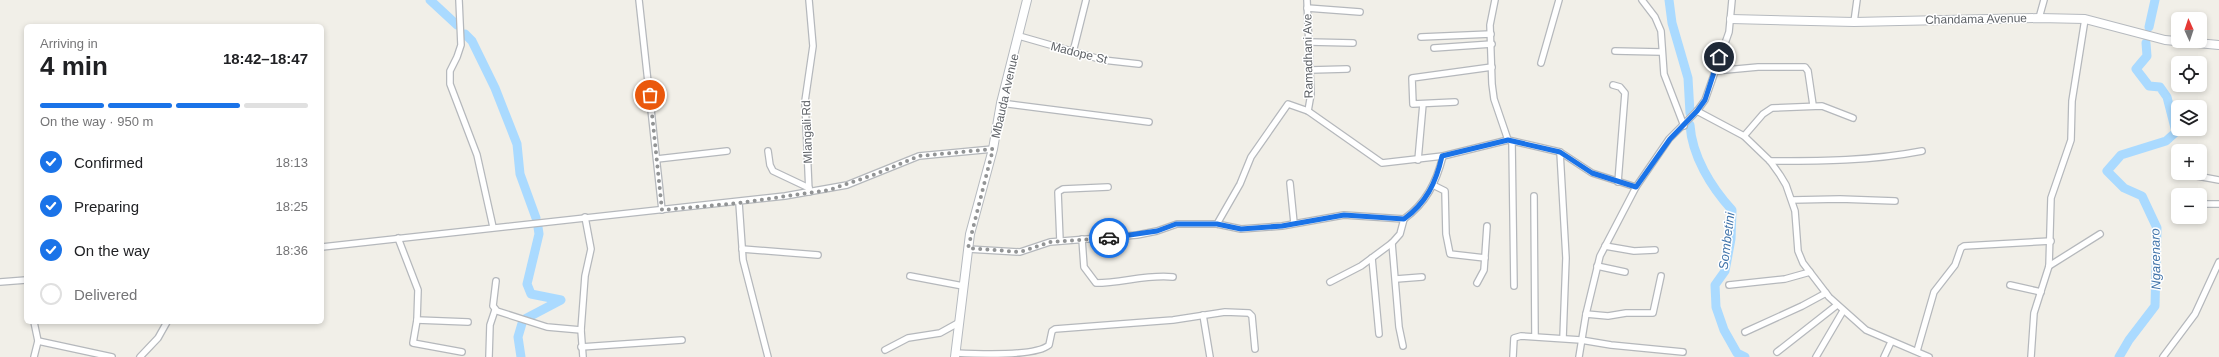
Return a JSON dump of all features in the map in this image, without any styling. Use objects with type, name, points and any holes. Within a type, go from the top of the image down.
[{"type":"street","points":[[459,0],[461,45],[460,52],[450,71],[450,84],[477,154],[493,227]]},
{"type":"street","points":[[639,0],[662,210]]},
{"type":"street","name":"Mlangali Rd","points":[[809,0],[813,53],[805,102],[809,190]]},
{"type":"street","name":"Mbauda Avenue","points":[[955,355],[962,286],[968,248],[993,149],[1002,103],[1027,0]]},
{"type":"street","points":[[1073,52],[1086,0]]},
{"type":"street","name":"Ramadhani Ave","points":[[1307,0],[1311,94],[1308,111]]},
{"type":"street","points":[[1495,0],[1490,20],[1492,44],[1492,92],[1510,141],[1514,286]]},
{"type":"street","points":[[1541,63],[1559,0]]},
{"type":"street","points":[[1642,0],[1659,23],[1662,36],[1662,52],[1667,84],[1684,126]]},
{"type":"street","points":[[1579,357],[1586,314],[1597,266],[1604,246],[1636,187],[1661,150],[1697,111],[1709,92],[1729,32],[1732,0]]},
{"type":"street","points":[[1854,22],[1857,0]]},
{"type":"street","points":[[2039,18],[2044,0]]},
{"type":"street","points":[[1307,8],[1360,12]]},
{"type":"street","name":"Chandama Avenue","points":[[1731,19],[1854,22],[2039,18],[2085,19],[2164,40],[2219,45]]},
{"type":"street","points":[[2031,357],[2033,322],[2050,266],[2051,198],[2071,140],[2072,101],[2085,19]]},
{"type":"street","points":[[1422,37],[1491,34]]},
{"type":"street","name":"Madope St","points":[[1019,36],[1109,62],[1139,64]]},
{"type":"street","points":[[1309,42],[1352,43]]},
{"type":"street","points":[[1434,48],[1492,44]]},
{"type":"street","points":[[1615,51],[1662,52]]},
{"type":"street","points":[[1455,102],[1423,104],[1412,102],[1411,82],[1413,77],[1434,77],[1492,67]]},
{"type":"street","points":[[1715,71],[1758,67],[1805,67],[1808,71],[1813,105]]},
{"type":"street","points":[[1310,70],[1347,69]]},
{"type":"street","points":[[1612,86],[1623,90],[1625,98],[1618,182]]},
{"type":"street","points":[[1002,103],[1149,122]]},
{"type":"street","points":[[1217,224],[1240,184],[1251,157],[1286,106],[1290,103],[1308,111],[1379,162],[1387,163],[1418,160],[1510,141],[1560,152],[1592,173],[1636,187]]},
{"type":"street","points":[[1418,160],[1423,104]]},
{"type":"street","points":[[1744,136],[1768,110],[1813,105],[1834,110],[1853,118]]},
{"type":"street","points":[[1697,111],[1744,136],[1770,161],[1786,185],[1792,200],[1795,211],[1798,251],[1810,272],[1837,305],[1866,330],[1890,342],[1917,351],[1929,357]]},
{"type":"street","points":[[324,247],[585,217],[739,203],[809,190],[847,185],[919,156],[993,149]]},
{"type":"street","points":[[657,159],[727,151]]},
{"type":"street","points":[[768,151],[770,165],[773,171],[809,190]]},
{"type":"street","points":[[1770,161],[1841,161],[1894,156],[1922,151]]},
{"type":"street","points":[[1560,152],[1566,258],[1563,338]]},
{"type":"street","points":[[1330,282],[1372,258],[1392,243],[1400,234],[1404,219],[1426,198],[1433,185],[1442,156]]},
{"type":"street","points":[[2207,178],[2219,180]]},
{"type":"street","points":[[1290,183],[1294,223]]},
{"type":"street","points":[[1433,185],[1445,191],[1446,228],[1450,254],[1485,258]]},
{"type":"street","points":[[1060,241],[1058,192],[1063,189],[1108,187]]},
{"type":"street","points":[[1534,196],[1535,336]]},
{"type":"street","points":[[1792,200],[1840,199],[1895,201]]},
{"type":"street","points":[[739,203],[742,249],[768,357]]},
{"type":"street","points":[[2207,204],[2219,204]]},
{"type":"street","points":[[968,248],[1020,252],[1060,241],[1137,235],[1157,231],[1176,224],[1217,224],[1241,229],[1344,215],[1404,219]]},
{"type":"street","points":[[583,357],[581,330],[585,276],[591,249],[585,217]]},
{"type":"street","points":[[1477,283],[1484,272],[1487,226]]},
{"type":"street","points":[[2050,266],[2100,234]]},
{"type":"street","points":[[398,238],[418,290],[417,320],[413,343],[462,352]]},
{"type":"street","points":[[1082,239],[1084,267],[1096,283],[1114,283],[1154,277],[1173,277]]},
{"type":"street","points":[[1917,351],[1934,292],[1955,264],[1961,248],[1971,244],[2051,241]]},
{"type":"street","points":[[1392,243],[1399,327],[1403,346]]},
{"type":"street","points":[[1604,246],[1634,251],[1655,250]]},
{"type":"street","points":[[742,249],[818,255]]},
{"type":"street","points":[[1372,258],[1379,334]]},
{"type":"street","points":[[2164,357],[2200,306],[2219,262]]},
{"type":"street","points":[[1597,266],[1625,272]]},
{"type":"street","points":[[1729,285],[1785,279],[1810,272]]},
{"type":"street","points":[[910,276],[962,286]]},
{"type":"street","points":[[1586,314],[1608,316],[1626,313],[1653,313],[1661,276]]},
{"type":"street","points":[[1396,279],[1422,277]]},
{"type":"street","points":[[0,282],[24,280]]},
{"type":"street","points":[[489,357],[490,325],[495,310],[493,306],[496,281]]},
{"type":"street","points":[[2010,285],[2041,292]]},
{"type":"street","points":[[1745,332],[1802,306],[1826,293]]},
{"type":"street","points":[[1777,352],[1837,305]]},
{"type":"street","points":[[495,310],[536,324],[581,330]]},
{"type":"street","points":[[1816,357],[1844,311]]},
{"type":"street","points":[[955,355],[993,355],[1038,352],[1049,345],[1052,331],[1055,329],[1143,323],[1235,312],[1250,313],[1252,316],[1255,349]]},
{"type":"street","points":[[1202,315],[1210,357]]},
{"type":"street","points":[[417,320],[468,322]]},
{"type":"street","points":[[885,350],[908,338],[940,333],[958,323]]},
{"type":"street","points":[[34,324],[38,341],[34,357]]},
{"type":"street","points":[[140,357],[158,338],[166,324]]},
{"type":"street","points":[[1513,357],[1513,341],[1515,337],[1535,336],[1683,352]]},
{"type":"street","points":[[582,347],[682,340]]},
{"type":"street","points":[[38,341],[112,357]]},
{"type":"street","points":[[1884,357],[1890,342]]},
{"type":"waterway","points":[[430,0],[457,25]]},
{"type":"waterway","name":"Sombetini","points":[[1669,0],[1672,23],[1688,78],[1690,113]]},
{"type":"waterway","name":"Ngarenaro","points":[[2149,27],[2155,0]]},
{"type":"waterway","points":[[465,34],[472,41],[495,88],[517,144],[520,174],[536,218]]},
{"type":"waterway","name":"Ngarenaro","points":[[2119,357],[2129,340],[2155,306],[2157,228],[2142,196],[2124,188],[2107,171],[2121,155],[2166,141],[2176,132],[2167,97],[2160,87],[2149,86],[2136,69],[2147,56],[2146,43]]},
{"type":"waterway","name":"Sombetini","points":[[1690,125],[1694,148],[1704,170],[1710,181],[1732,210],[1731,239],[1725,271],[1715,285],[1716,307],[1724,330],[1737,353],[1745,357]]},
{"type":"waterway","points":[[521,357],[518,337],[523,320],[561,300],[531,294],[527,284],[539,234],[538,227]]},
{"type":"way so far","points":[[650,95],[662,210],[739,203],[829,190],[847,185],[919,156],[993,149],[970,234],[968,248],[1020,252],[1050,242],[1109,238]]},
{"type":"route","points":[[1109,238],[1137,235],[1162,230],[1170,225],[1176,224],[1217,224],[1241,229],[1282,226],[1344,215],[1404,219],[1426,198],[1440,168],[1442,156],[1508,140],[1560,152],[1568,155],[1584,169],[1592,173],[1636,187],[1661,150],[1697,111],[1705,100],[1709,92],[1719,57]]}]
